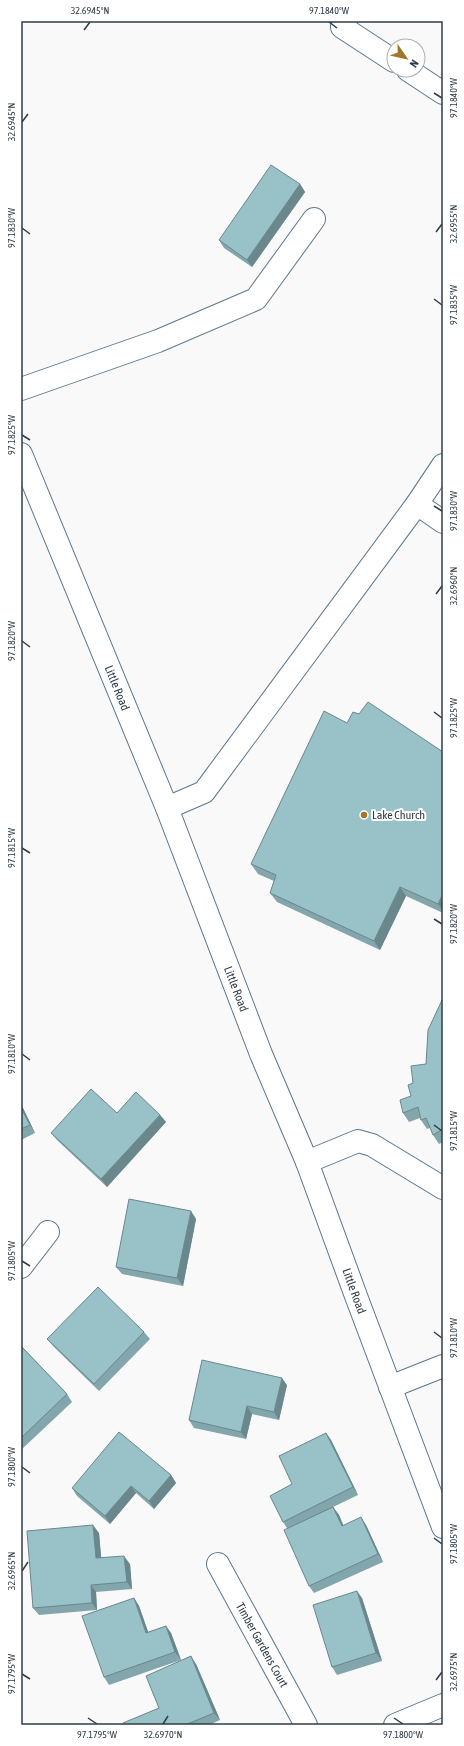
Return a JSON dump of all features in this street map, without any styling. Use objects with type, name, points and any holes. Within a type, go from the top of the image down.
[{"type":"street","points":[[346,21],[342,27],[386,56]]},
{"type":"street","points":[[420,78],[443,93]]},
{"type":"street","points":[[21,389],[158,341],[256,299],[314,219]]},
{"type":"street","name":"Little Road","points":[[21,454],[167,808],[261,1054],[307,1162],[443,1527]]},
{"type":"street","points":[[167,808],[204,792],[417,504],[443,465]]},
{"type":"street","points":[[417,504],[443,522]]},
{"type":"street","points":[[307,1162],[358,1141],[372,1145],[443,1188]]},
{"type":"street","points":[[21,1267],[48,1232]]},
{"type":"street","points":[[390,1387],[443,1366]]},
{"type":"street","name":"Timber Gardens Court","points":[[218,1564],[306,1725]]},
{"type":"street","points":[[395,1725],[443,1705]]},
{"type":"building","points":[[271,165],[300,184],[247,260],[219,240]]},
{"type":"building","name":"Lake Church","points":[[368,702],[443,752],[443,894],[438,904],[400,887],[374,941],[270,893],[276,875],[251,864],[324,711],[347,723],[353,712],[359,714]]},
{"type":"building","points":[[443,998],[443,1129],[433,1135],[426,1118],[421,1120],[418,1107],[403,1113],[400,1100],[411,1096],[408,1085],[413,1083],[411,1066],[426,1064],[428,1030]]},
{"type":"building","points":[[91,1089],[117,1113],[136,1092],[160,1115],[101,1179],[51,1133]]},
{"type":"building","points":[[21,1108],[30,1125],[21,1129]]},
{"type":"building","points":[[129,1199],[191,1211],[177,1278],[116,1267]]},
{"type":"building","points":[[98,1287],[144,1332],[94,1384],[47,1339]]},
{"type":"building","points":[[21,1346],[67,1394],[21,1438]]},
{"type":"building","points":[[202,1360],[282,1378],[274,1412],[247,1406],[241,1432],[189,1420]]},
{"type":"building","points":[[119,1432],[171,1475],[149,1501],[131,1486],[105,1516],[72,1488]]},
{"type":"building","points":[[326,1433],[353,1487],[283,1522],[270,1496],[292,1484],[279,1456]]},
{"type":"building","points":[[333,1507],[342,1526],[361,1517],[378,1554],[309,1586],[284,1530]]},
{"type":"building","points":[[93,1525],[96,1558],[124,1556],[127,1582],[91,1585],[92,1603],[33,1608],[27,1531]]},
{"type":"building","points":[[357,1591],[376,1653],[332,1667],[313,1605]]},
{"type":"building","points":[[134,1598],[146,1633],[166,1626],[175,1652],[104,1677],[82,1616]]},
{"type":"building","points":[[191,1656],[214,1713],[185,1725],[123,1725],[123,1723],[159,1708],[146,1676]]},
{"type":"place","name":"Lake Church","points":[[364,815]]}]
